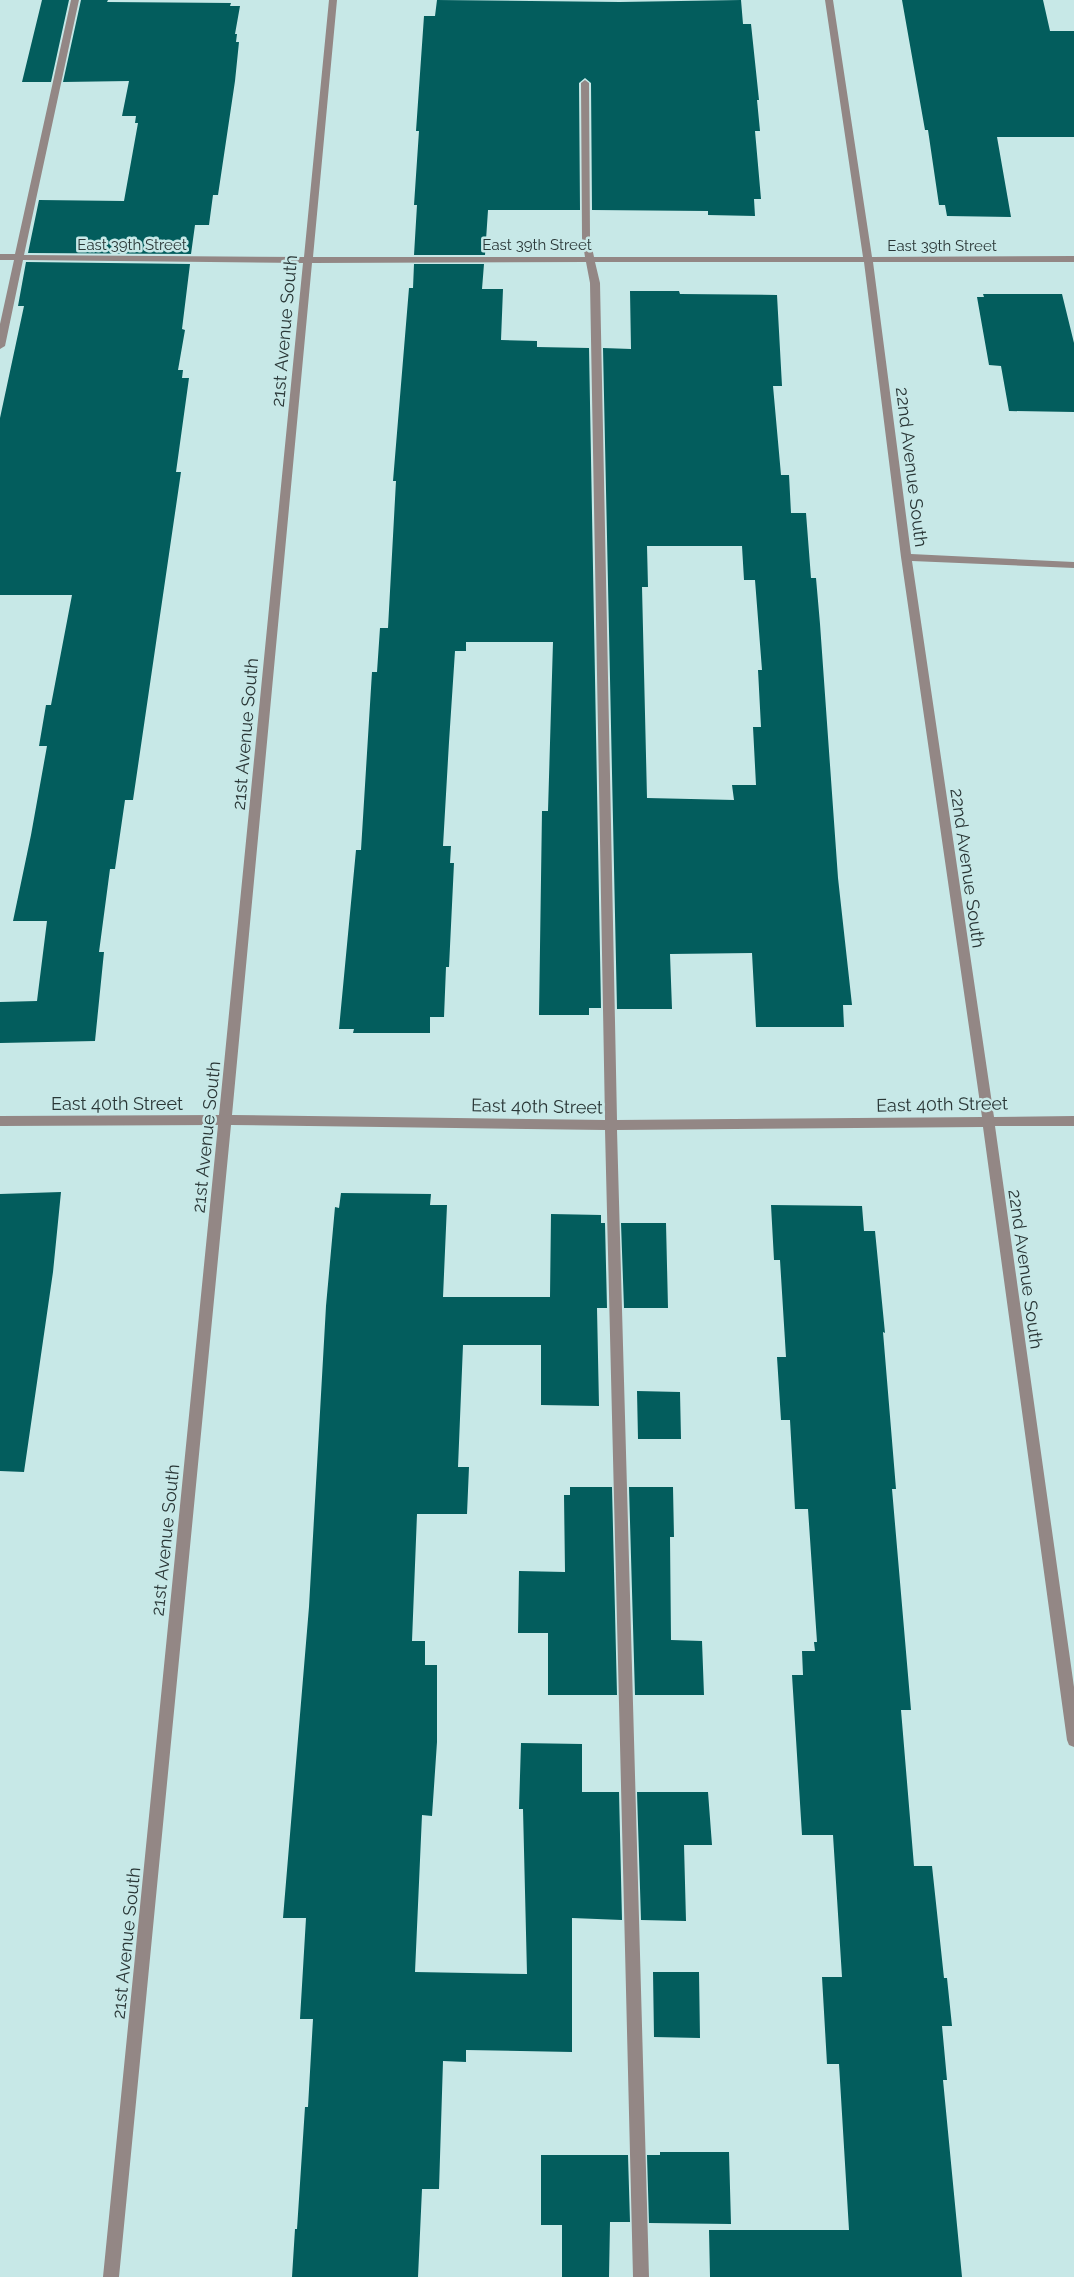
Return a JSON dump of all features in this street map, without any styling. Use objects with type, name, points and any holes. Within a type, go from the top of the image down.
[{"type":"street","points":[[0,346],[75,0]]},
{"type":"street","name":"21st Avenue South","points":[[111,2277],[218,1180],[226,1120],[333,0]]},
{"type":"street","name":"22nd Avenue South","points":[[829,0],[868,260],[906,557],[1074,1740]]},
{"type":"street","points":[[585,83],[586,238],[596,283],[611,1125],[641,2277]]},
{"type":"street","name":"East 39th Street","points":[[0,257],[308,260],[1074,259]]},
{"type":"street","points":[[906,557],[1072,565]]},
{"type":"street","name":"East 40th Street","points":[[0,1121],[226,1120],[611,1125],[1074,1121]]},
{"type":"building","points":[[42,0],[69,0],[51,82],[22,82]]},
{"type":"building","points":[[81,0],[231,3],[230,6],[240,6],[235,34],[237,34],[236,42],[239,42],[235,81],[218,195],[213,195],[209,225],[195,225],[191,254],[28,253],[39,200],[124,201],[138,123],[135,123],[136,116],[122,116],[129,81],[63,82]]},
{"type":"building","points":[[437,0],[620,2],[741,0],[743,24],[751,24],[759,100],[757,100],[760,131],[755,131],[761,199],[754,199],[755,216],[708,215],[708,211],[592,210],[591,83],[585,78],[579,83],[580,210],[488,210],[485,255],[414,255],[417,205],[414,205],[419,131],[416,131],[424,16],[435,16]]},
{"type":"building","points":[[902,0],[1043,0],[1050,31],[1074,31],[1074,137],[997,137],[1011,217],[947,216],[945,205],[939,205],[928,130],[925,130]]},
{"type":"building","points":[[26,262],[190,264],[182,329],[185,330],[178,370],[183,370],[182,378],[189,378],[176,472],[181,472],[133,800],[125,800],[115,869],[110,869],[99,952],[104,952],[95,1041],[0,1043],[0,1002],[37,1001],[47,921],[13,921],[47,746],[39,746],[46,705],[51,705],[72,595],[0,595],[0,418],[24,306],[18,306]]},
{"type":"building","points":[[414,264],[484,264],[482,289],[503,289],[501,340],[537,341],[537,347],[589,348],[601,1008],[589,1008],[589,1015],[539,1015],[542,811],[548,811],[553,642],[466,642],[466,651],[455,651],[449,742],[443,846],[451,846],[450,863],[454,863],[449,967],[446,967],[444,1017],[430,1017],[430,1033],[353,1033],[354,1029],[339,1029],[356,850],[361,850],[372,672],[377,672],[380,628],[388,628],[396,481],[393,481],[409,288],[413,288]]},
{"type":"building","points":[[630,291],[679,291],[680,294],[777,295],[782,386],[773,386],[781,475],[789,475],[791,513],[806,513],[811,578],[816,578],[838,878],[852,1005],[843,1005],[844,1027],[756,1027],[752,953],[670,954],[672,1009],[617,1009],[603,348],[631,349]],"holes":[[[647,546],[742,546],[744,580],[755,580],[762,670],[758,670],[761,727],[753,727],[756,785],[732,785],[734,800],[647,798],[642,587],[648,587]]]},
{"type":"building","points":[[983,294],[1062,294],[1074,343],[1074,412],[1009,411],[1001,366],[989,365],[977,297],[984,297]]},
{"type":"building","points":[[61,1192],[53,1272],[24,1472],[0,1471],[0,1194]]},
{"type":"building","points":[[341,1193],[431,1194],[430,1205],[447,1205],[443,1297],[550,1297],[551,1214],[601,1215],[601,1223],[605,1223],[607,1308],[597,1308],[599,1406],[541,1405],[541,1345],[463,1345],[458,1467],[469,1467],[467,1514],[417,1514],[412,1641],[425,1641],[425,1665],[437,1665],[437,1742],[432,1816],[422,1815],[415,1972],[527,1974],[523,1809],[519,1809],[521,1743],[582,1744],[582,1792],[619,1792],[622,1920],[572,1918],[572,2052],[466,2050],[466,2062],[443,2061],[439,2189],[422,2189],[418,2277],[292,2277],[305,2107],[308,2107],[313,2019],[300,2019],[306,1918],[283,1918],[309,1607],[326,1306],[335,1207],[339,1208]]},
{"type":"building","points":[[771,1205],[862,1206],[864,1231],[875,1231],[885,1333],[883,1332],[896,1489],[892,1489],[911,1710],[901,1710],[914,1866],[932,1866],[944,1978],[947,1978],[952,2026],[942,2026],[947,2080],[943,2080],[962,2277],[710,2277],[709,2230],[849,2230],[839,2064],[827,2064],[822,1977],[842,1977],[833,1835],[802,1835],[792,1675],[803,1675],[802,1651],[815,1651],[814,1642],[817,1642],[808,1509],[795,1509],[790,1420],[781,1420],[777,1357],[786,1357],[780,1260],[774,1260]]},
{"type":"building","points":[[621,1223],[666,1223],[668,1308],[624,1308]]},
{"type":"building","points":[[637,1391],[680,1392],[681,1439],[638,1439]]},
{"type":"building","points":[[570,1487],[612,1487],[617,1695],[548,1695],[548,1633],[518,1633],[519,1571],[565,1572],[564,1495],[570,1495]]},
{"type":"building","points":[[629,1487],[673,1487],[674,1537],[670,1537],[671,1640],[702,1641],[704,1695],[635,1695]]},
{"type":"building","points":[[637,1792],[708,1792],[712,1845],[684,1845],[686,1921],[641,1920]]},
{"type":"building","points":[[653,1972],[699,1972],[700,2038],[654,2037]]},
{"type":"building","points":[[660,2152],[729,2152],[731,2224],[649,2223],[647,2155],[660,2155]]},
{"type":"building","points":[[541,2155],[628,2155],[630,2222],[610,2222],[609,2277],[562,2277],[562,2225],[541,2225]]}]
